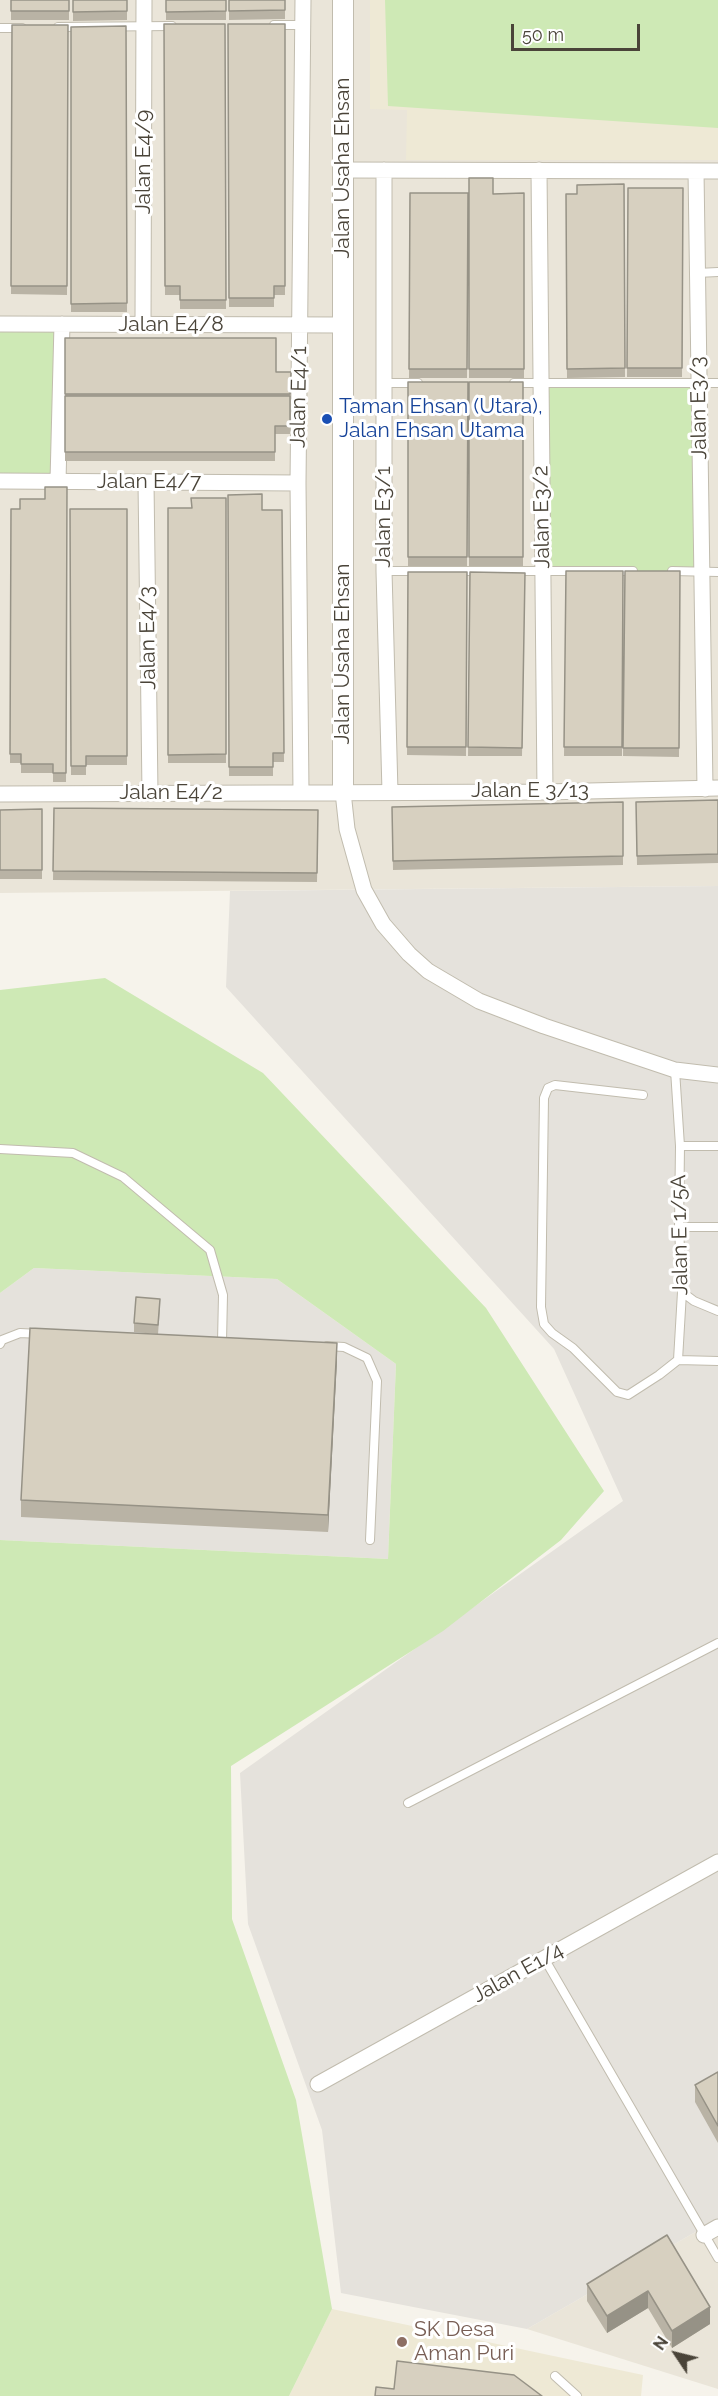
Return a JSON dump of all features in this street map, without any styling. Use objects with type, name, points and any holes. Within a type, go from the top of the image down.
[{"type":"street","name":"Jalan E4/9","points":[[142,324],[144,0]]},
{"type":"street","name":"Jalan E4/1","points":[[301,793],[298,483],[303,0]]},
{"type":"street","name":"Jalan Usaha Ehsan","points":[[343,0],[343,792],[347,830],[364,890],[382,924],[409,954],[428,971],[479,1001],[675,1070],[718,1075]]},
{"type":"street","points":[[342,170],[718,171]]},
{"type":"street","name":"Jalan E3/1","points":[[384,170],[384,571],[390,792]]},
{"type":"street","name":"Jalan E3/2","points":[[539,170],[545,792]]},
{"type":"street","name":"Jalan E3/3","points":[[696,171],[702,572],[711,789]]},
{"type":"street","name":"Jalan E4/8","points":[[0,324],[342,325]]},
{"type":"street","points":[[58,481],[62,324]]},
{"type":"street","name":"Jalan E4/7","points":[[0,481],[298,483]]},
{"type":"street","name":"Jalan E4/3","points":[[146,482],[150,793]]},
{"type":"street","name":"Jalan E 3/13","points":[[343,792],[711,789]]},
{"type":"street","name":"Jalan E4/2","points":[[0,794],[343,792]]},
{"type":"street","name":"Jalan E1/4","points":[[318,2084],[718,1862]]},
{"type":"street","points":[[704,2235],[718,2227]]},
{"type":"lane","points":[[269,25],[303,24]]},
{"type":"lane","points":[[45,27],[178,26]]},
{"type":"lane","points":[[0,28],[33,27]]},
{"type":"lane","points":[[698,273],[718,272]]},
{"type":"lane","points":[[384,383],[429,383]]},
{"type":"lane","points":[[507,383],[718,383]]},
{"type":"lane","points":[[384,571],[645,572]]},
{"type":"lane","points":[[668,572],[718,572]]},
{"type":"lane","name":"Jalan E 1/5A","points":[[675,1070],[680,1146],[679,1227],[682,1292],[678,1360]]},
{"type":"lane","points":[[643,1095],[555,1085],[548,1088],[544,1098],[541,1307],[544,1324],[552,1333],[573,1348],[617,1392],[628,1395],[678,1360],[718,1361]]},
{"type":"lane","points":[[680,1146],[718,1146]]},
{"type":"lane","points":[[0,1149],[74,1154],[103,1167],[123,1177],[210,1250],[223,1295],[222,1341]]},
{"type":"lane","points":[[679,1227],[718,1227]]},
{"type":"lane","points":[[682,1292],[694,1301],[718,1311]]},
{"type":"lane","points":[[0,1344],[2,1340],[20,1333],[43,1334]]},
{"type":"lane","points":[[210,1341],[233,1342]]},
{"type":"lane","points":[[322,1346],[345,1347],[367,1358],[377,1381],[370,1540]]},
{"type":"lane","points":[[408,1803],[718,1643]]},
{"type":"lane","points":[[544,1958],[718,2258]]},
{"type":"lane","points":[[555,2376],[577,2396]]},
{"type":"shaded area","points":[[0,0],[718,0],[718,886],[0,893]]},
{"type":"shaded area","points":[[370,0],[718,0],[718,160],[406,160],[407,110],[370,109]]},
{"type":"shaded area","points":[[718,886],[718,2219],[527,2329],[341,2293],[322,2130],[248,1924],[240,1773],[623,1501],[554,1349],[226,987],[230,891]]},
{"type":"shaded area","points":[[34,1268],[277,1279],[396,1364],[388,1559],[0,1540],[0,1293]]},
{"type":"shaded area","points":[[718,2219],[718,2389],[527,2329]]},
{"type":"shaded area","name":"SK Desa Aman Puri","points":[[332,2309],[643,2375],[641,2396],[289,2396]]},
{"type":"green space","points":[[385,0],[718,0],[718,128],[388,106]]},
{"type":"green space","points":[[0,324],[62,324],[58,481],[0,481]]},
{"type":"green space","points":[[541,383],[699,383],[702,572],[543,571]]},
{"type":"green space","points":[[105,978],[263,1073],[486,1308],[604,1491],[561,1540],[443,1631],[231,1766],[232,1919],[296,2100],[332,2309],[289,2396],[0,2396],[0,1540],[388,1559],[396,1364],[277,1279],[34,1268],[0,1293],[0,990]]},
{"type":"building","points":[[11,0],[69,0],[69,11],[11,11]]},
{"type":"building","points":[[73,0],[127,0],[127,11],[73,12]]},
{"type":"building","points":[[166,0],[226,0],[226,11],[166,12]]},
{"type":"building","points":[[229,0],[285,0],[285,10],[229,11]]},
{"type":"building","points":[[164,24],[225,24],[226,300],[180,300],[180,286],[165,286]]},
{"type":"building","points":[[228,24],[285,24],[285,286],[274,286],[274,298],[229,298]]},
{"type":"building","points":[[12,25],[68,25],[67,286],[11,286]]},
{"type":"building","points":[[126,26],[127,303],[71,304],[71,27]]},
{"type":"building","points":[[469,178],[493,178],[493,194],[524,193],[524,369],[469,369]]},
{"type":"building","points":[[624,184],[625,368],[567,369],[566,194],[577,194],[577,185]]},
{"type":"building","points":[[628,188],[683,188],[682,368],[627,368]]},
{"type":"building","points":[[410,193],[468,193],[467,369],[409,369]]},
{"type":"building","points":[[65,338],[276,338],[276,372],[291,372],[290,394],[65,394]]},
{"type":"building","points":[[408,382],[468,382],[467,557],[408,557]]},
{"type":"building","points":[[469,382],[523,382],[523,557],[469,557]]},
{"type":"building","points":[[65,396],[290,396],[290,426],[275,426],[275,452],[65,452]]},
{"type":"building","points":[[45,487],[67,487],[66,773],[53,773],[53,764],[21,764],[21,754],[10,754],[11,509],[20,509],[20,499],[45,499]]},
{"type":"building","points":[[262,494],[262,510],[282,510],[284,753],[273,753],[273,767],[229,767],[228,495]]},
{"type":"building","points":[[191,498],[226,498],[226,754],[168,755],[168,508],[192,508]]},
{"type":"building","points":[[70,509],[127,509],[127,756],[86,756],[86,766],[71,766]]},
{"type":"building","points":[[566,571],[623,571],[622,747],[564,747]]},
{"type":"building","points":[[625,571],[680,571],[679,748],[623,748]]},
{"type":"building","points":[[408,572],[467,572],[466,747],[407,747]]},
{"type":"building","points":[[470,572],[525,573],[522,748],[468,747]]},
{"type":"building","points":[[718,800],[718,854],[637,856],[636,802]]},
{"type":"building","points":[[623,802],[623,856],[393,861],[392,807]]},
{"type":"building","points":[[54,808],[318,810],[317,873],[53,871]]},
{"type":"building","points":[[42,809],[42,870],[0,870],[0,810]]},
{"type":"building","points":[[136,1297],[160,1299],[158,1325],[134,1323]]},
{"type":"building","points":[[30,1328],[337,1343],[328,1515],[21,1500]]},
{"type":"building","points":[[718,2072],[718,2126],[695,2085]]},
{"type":"building","points":[[667,2235],[710,2307],[672,2331],[648,2291],[607,2316],[587,2284]]},
{"type":"building","points":[[397,2361],[514,2375],[542,2396],[375,2396],[376,2387],[394,2389]]},
{"type":"place","name":"Taman Ehsan (Utara), Jalan Ehsan Utama","points":[[327,419]]},
{"type":"place","name":"SK Desa Aman Puri","points":[[402,2342]]}]
